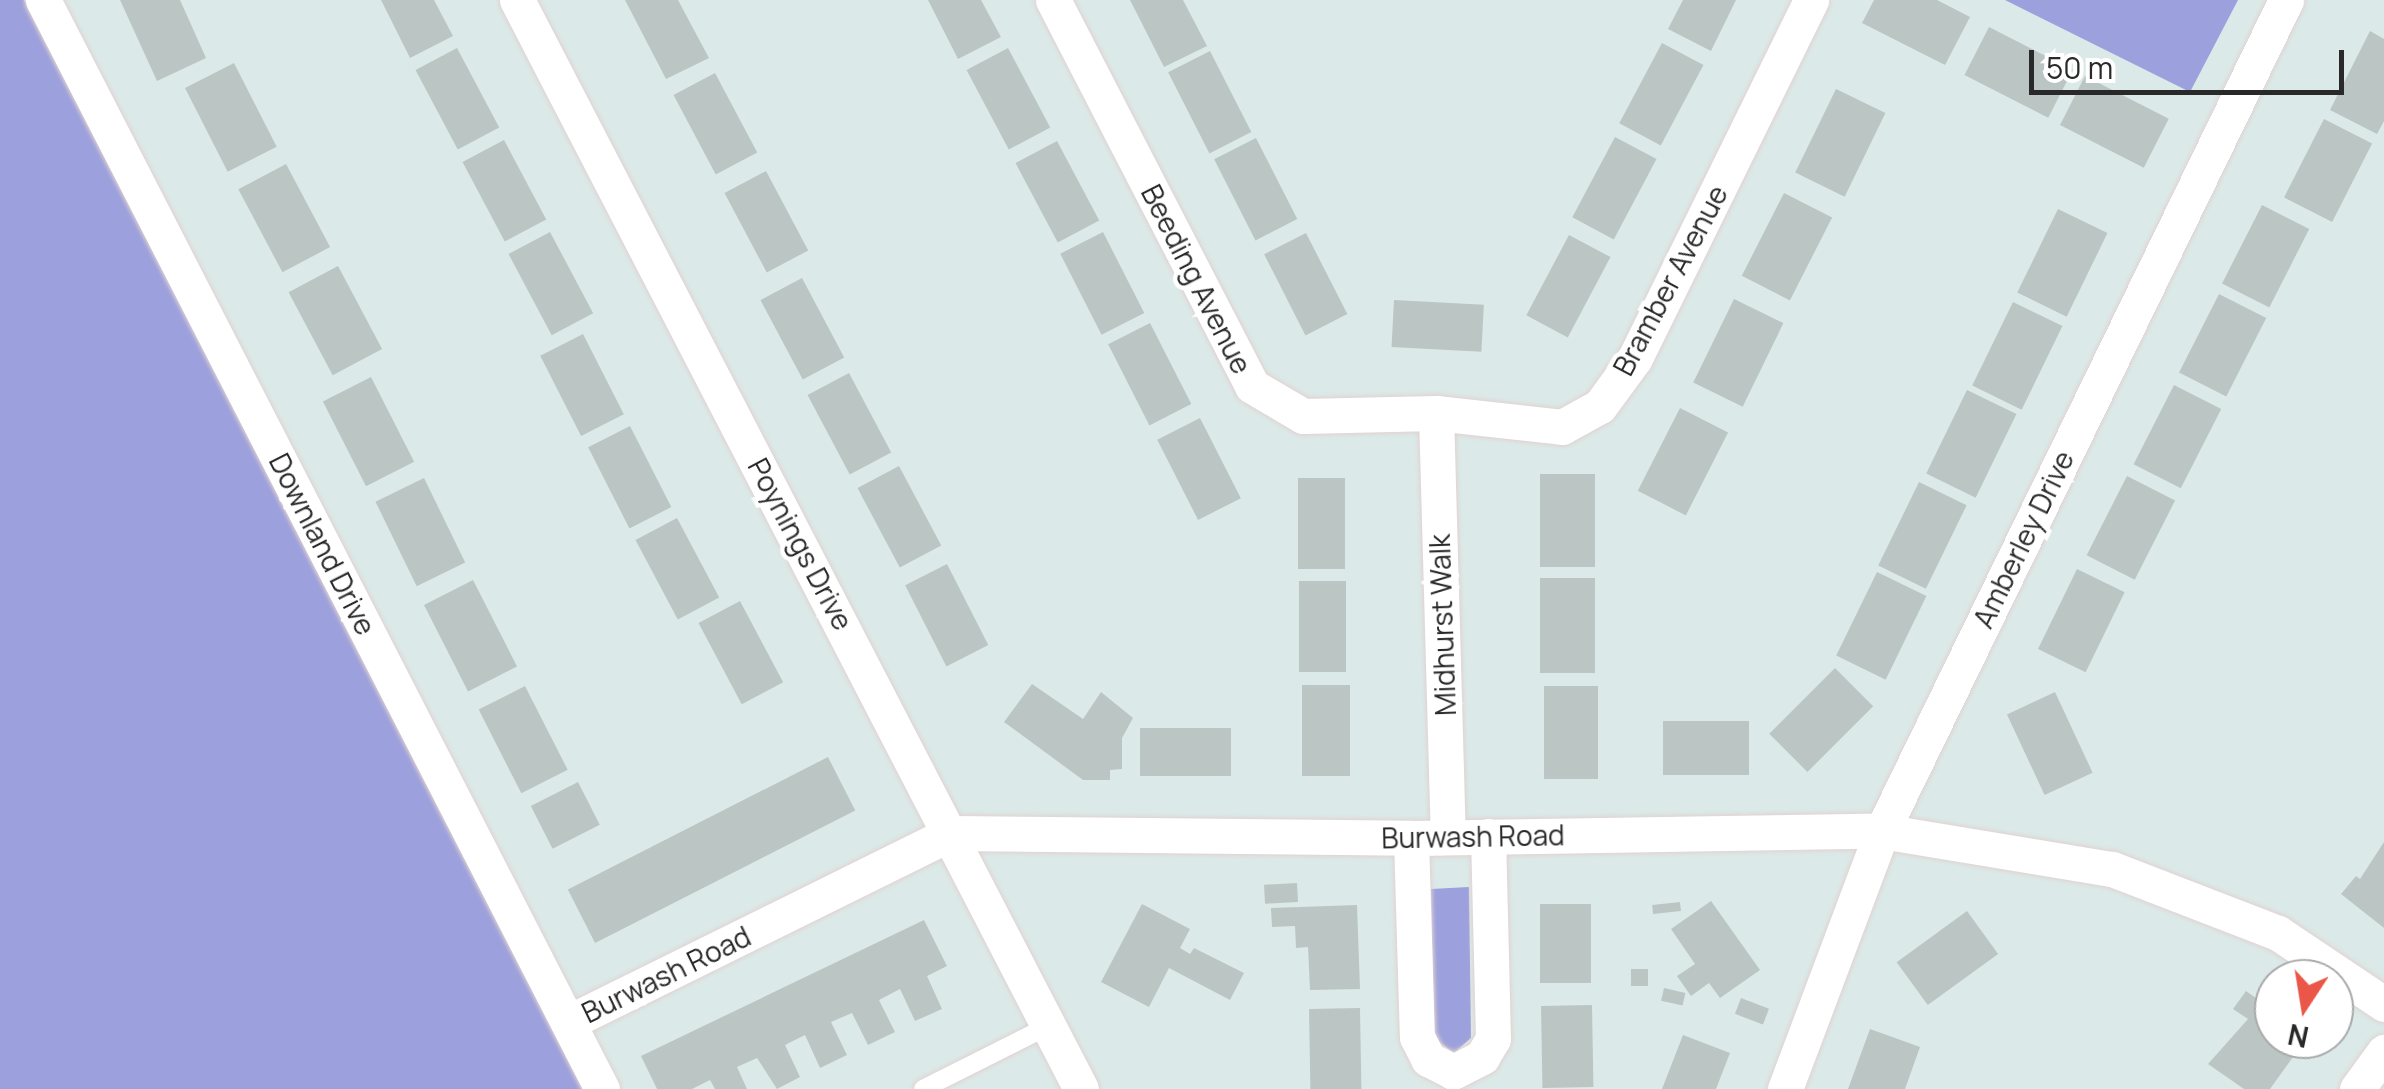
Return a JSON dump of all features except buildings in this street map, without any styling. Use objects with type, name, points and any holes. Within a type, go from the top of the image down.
[{"type":"street","name":"Downland Drive","points":[[43,0],[602,1089]]},
{"type":"street","name":"Poynings Drive","points":[[517,0],[952,833],[1081,1089]]},
{"type":"street","name":"Beeding Avenue","points":[[1053,0],[1252,386],[1303,416],[1436,413]]},
{"type":"street","name":"Bramber Avenue","points":[[1436,413],[1562,427],[1600,406],[1635,358],[1811,0]]},
{"type":"street","name":"Amberley Drive","points":[[1785,1089],[1882,831],[2286,0]]},
{"type":"street","name":"Midhurst Walk","points":[[1436,413],[1448,837]]},
{"type":"street","name":"Burwash Road","points":[[569,1022],[952,833],[1411,838],[1882,831],[2112,868],[2278,933],[2384,1004]]},
{"type":"street","points":[[1411,838],[1417,1038],[1428,1059],[1453,1072],[1482,1057],[1493,1038],[1488,836]]},
{"type":"street","points":[[2358,1089],[2384,1052]]},
{"type":"lane","points":[[923,1089],[1048,1026]]},
{"type":"shaded area","points":[[0,0],[24,0],[605,1089],[0,1089]]},
{"type":"shaded area","points":[[2005,0],[2238,0],[2190,92]]},
{"type":"shaded area","points":[[1469,887],[1471,1038],[1454,1053],[1434,1038],[1431,889]]}]
